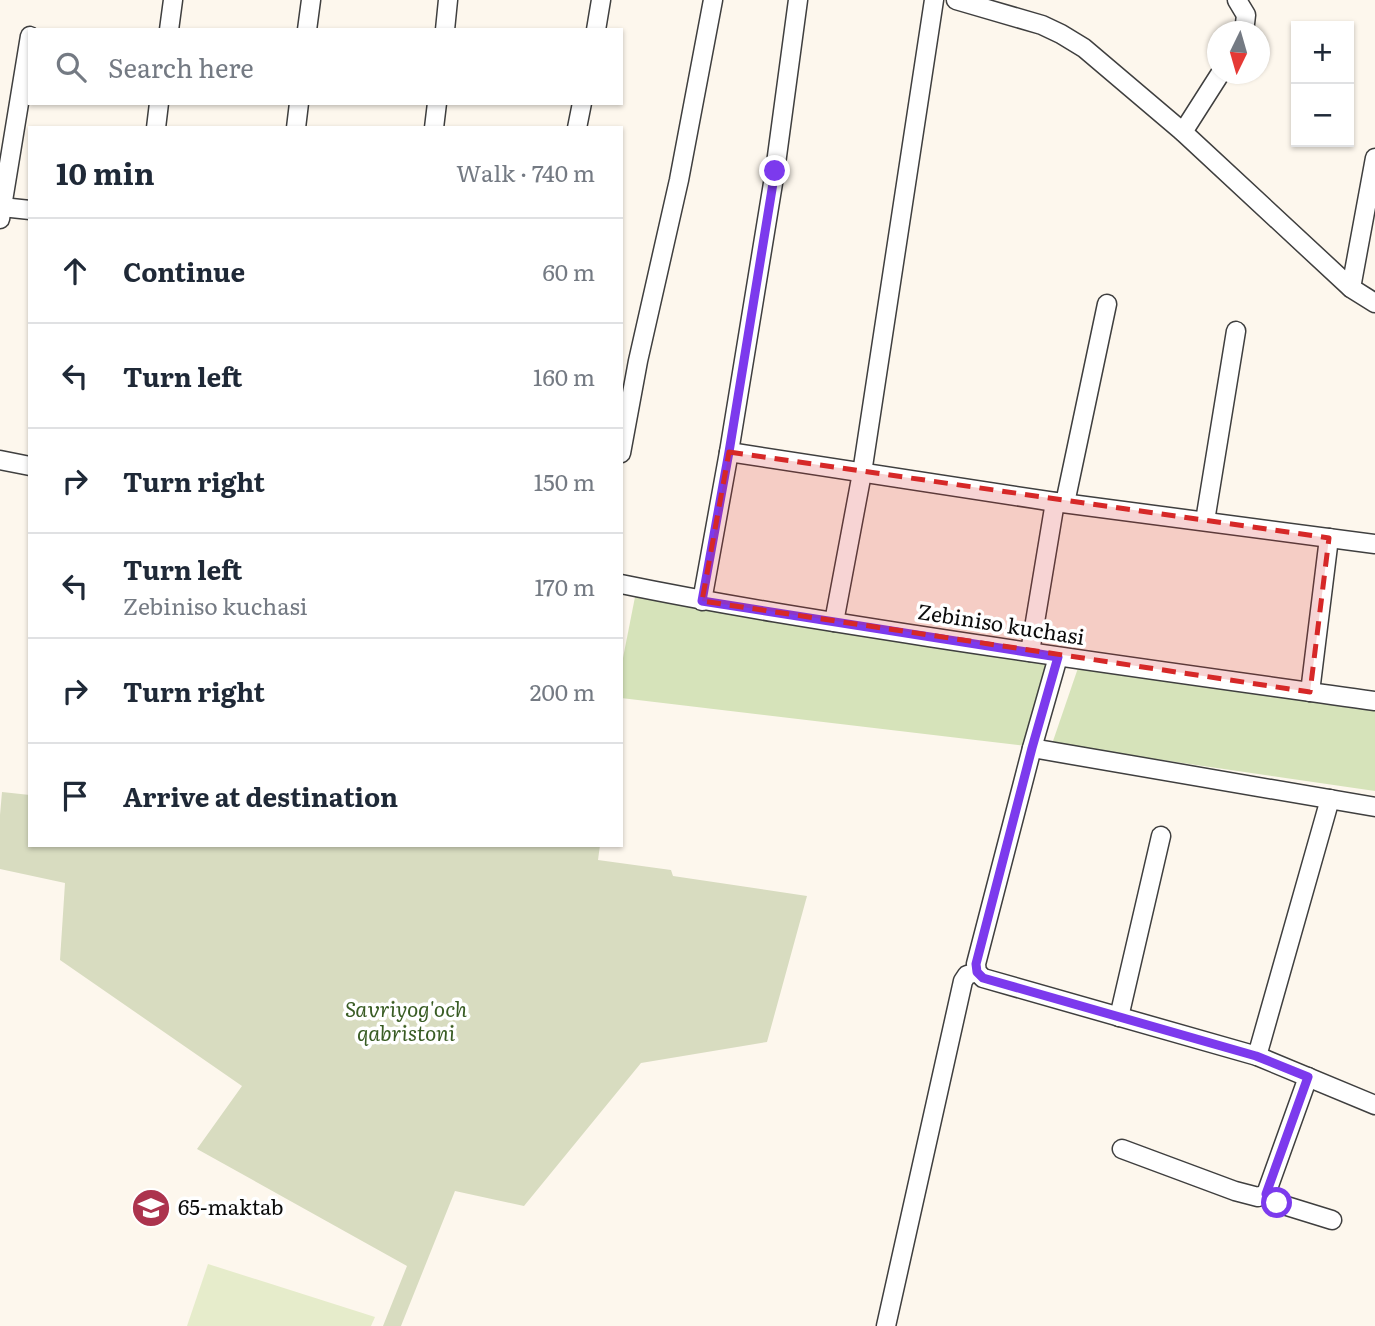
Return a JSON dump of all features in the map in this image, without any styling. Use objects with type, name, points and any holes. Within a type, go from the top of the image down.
[{"type":"street","points":[[169,28],[173,0]]},
{"type":"street","points":[[307,28],[311,0]]},
{"type":"street","points":[[445,28],[448,0]]},
{"type":"street","points":[[596,28],[601,0]]},
{"type":"street","points":[[623,442],[638,361],[679,180],[713,0]]},
{"type":"street","points":[[702,601],[775,171],[798,0]]},
{"type":"street","points":[[835,622],[862,472],[934,0]]},
{"type":"street","points":[[956,0],[1042,25],[1084,48],[1183,132],[1351,288],[1375,303]]},
{"type":"street","points":[[1237,0],[1246,15],[1245,21]]},
{"type":"street","points":[[28,47],[1,213],[28,210]]},
{"type":"street","points":[[1183,132],[1214,84]]},
{"type":"street","points":[[156,126],[159,105]]},
{"type":"street","points":[[296,126],[299,105]]},
{"type":"street","points":[[434,126],[437,105]]},
{"type":"street","points":[[577,126],[582,105]]},
{"type":"street","points":[[1351,288],[1375,158]]},
{"type":"street","points":[[1030,652],[1060,502],[1107,304]]},
{"type":"street","points":[[1205,522],[1236,331]]},
{"type":"street","points":[[729,452],[1060,502],[1375,544]]},
{"type":"street","points":[[0,460],[28,466]]},
{"type":"street","points":[[1310,692],[1329,538]]},
{"type":"street","name":"Zebiniso kuchasi","points":[[623,584],[702,601],[1058,657],[1375,702]]},
{"type":"street","points":[[1058,657],[976,964],[977,972],[983,978],[1256,1056],[1375,1104]]},
{"type":"street","points":[[1032,748],[1375,807]]},
{"type":"street","points":[[1256,1056],[1330,799]]},
{"type":"street","points":[[1119,1017],[1161,836]]},
{"type":"street","points":[[886,1326],[963,981],[967,975],[977,972]]},
{"type":"street","points":[[1122,1149],[1235,1191],[1258,1197],[1266,1194],[1308,1077]]},
{"type":"street","points":[[1266,1194],[1277,1203],[1332,1220]]},
{"type":"highlighted area","points":[[729,452],[1329,538],[1310,692],[702,601]]},
{"type":"green space","points":[[635,597],[1048,664],[1026,746],[623,698],[623,658]]},
{"type":"green space","points":[[1078,668],[1375,710],[1375,791],[1052,744]]},
{"type":"green space","name":"Savriyog'och qabristoni","points":[[2,792],[28,795],[28,847],[600,847],[598,860],[671,870],[673,876],[807,896],[767,1042],[641,1063],[524,1206],[455,1191],[401,1326],[383,1326],[407,1266],[197,1149],[242,1086],[60,960],[65,883],[0,869]]},
{"type":"green space","points":[[208,1264],[375,1317],[371,1326],[187,1326]]},
{"type":"place","name":"65-maktab","points":[[151,1208]]},
{"type":"route","points":[[775,171],[702,601],[1058,657],[976,964],[977,972],[983,978],[1256,1056],[1308,1077],[1266,1194],[1277,1203]]}]
